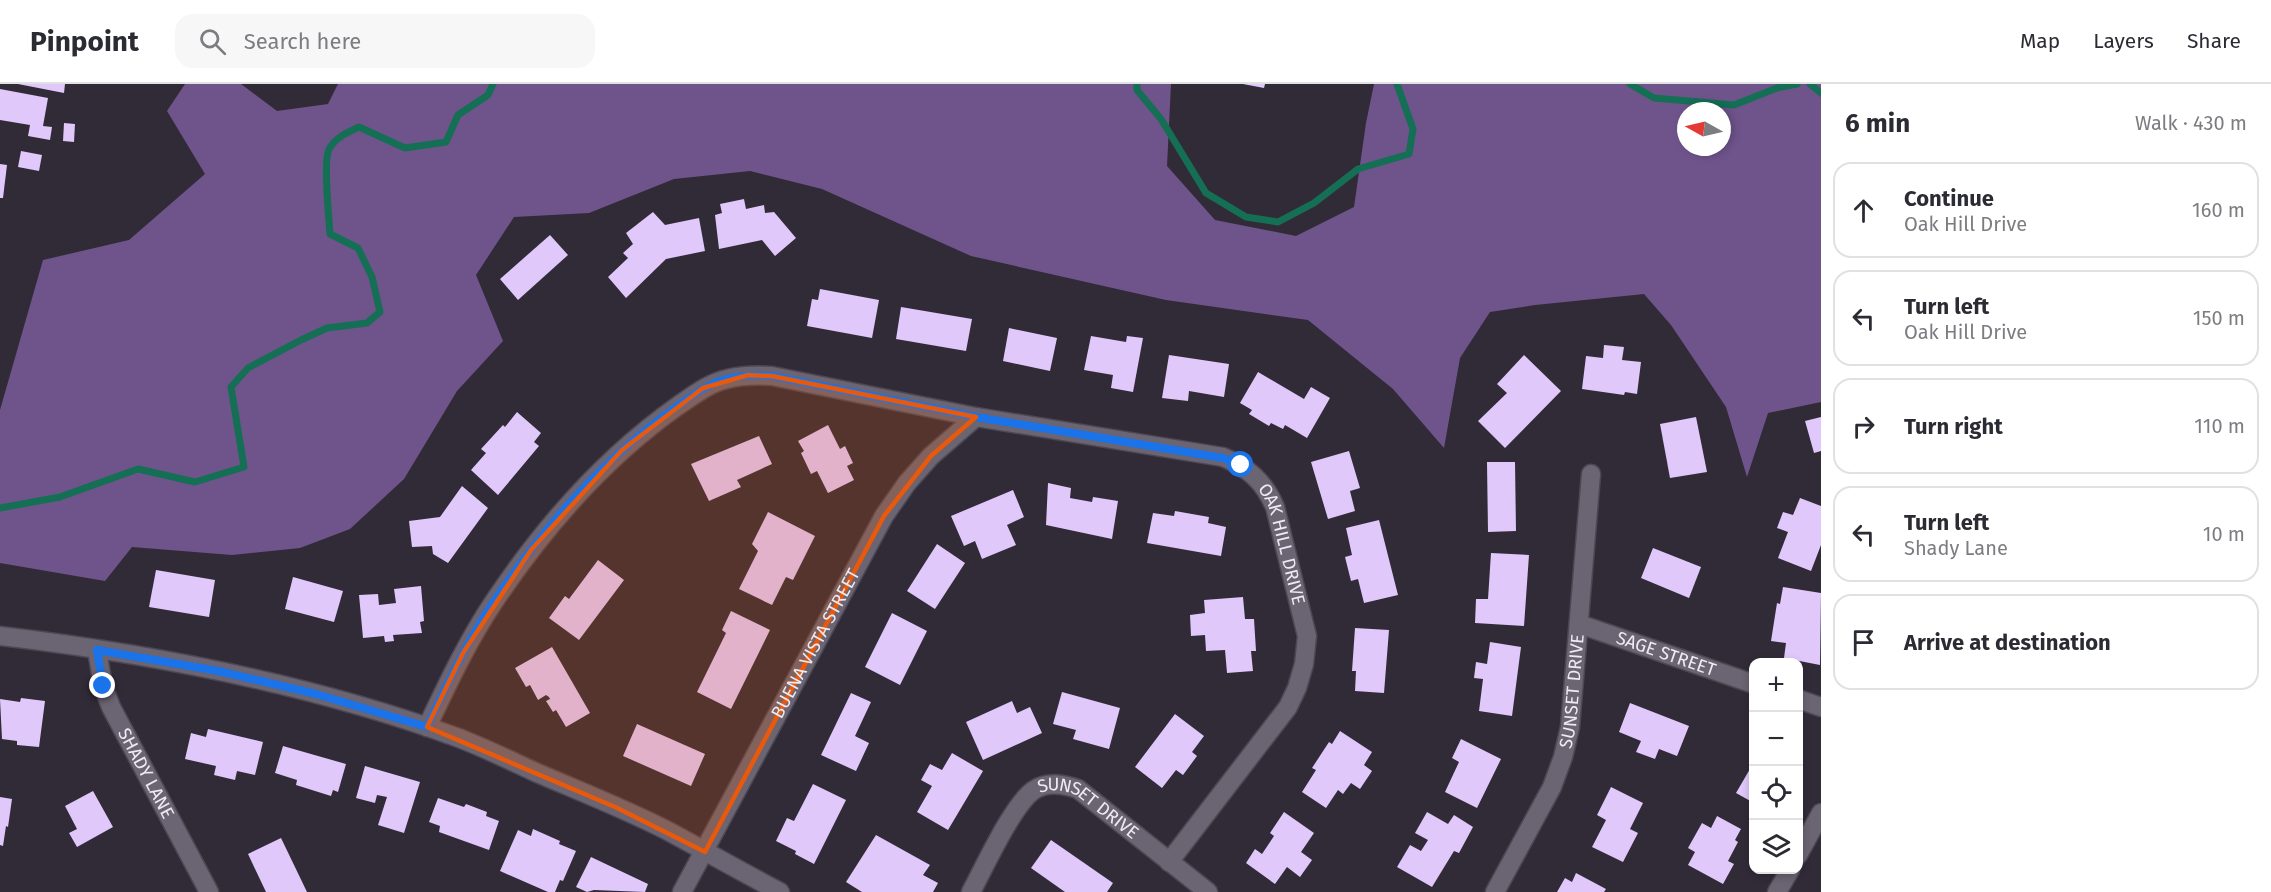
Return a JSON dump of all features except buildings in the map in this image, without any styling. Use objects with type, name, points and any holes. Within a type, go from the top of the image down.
[{"type":"street","name":"OAK HILL DRIVE","points":[[427,727],[463,653],[492,603],[531,550],[582,489],[621,450],[664,415],[703,388],[725,379],[748,375],[772,376],[976,417],[1223,458],[1241,465],[1257,477],[1275,507],[1307,636],[1304,664],[1297,688],[1288,707],[1169,862]]},
{"type":"street","name":"BUENA VISTA STREET","points":[[682,892],[884,516],[907,483],[931,456],[976,417]]},
{"type":"street","name":"SUNSET DRIVE","points":[[1495,892],[1552,787],[1563,757],[1570,727],[1591,474]]},
{"type":"street","name":"SAGE STREET","points":[[1579,624],[1749,682]]},
{"type":"street","points":[[0,636],[218,671],[283,686],[427,727],[615,807],[780,892]]},
{"type":"street","name":"SHADY LANE","points":[[97,650],[103,686],[111,707],[209,892]]},
{"type":"street","points":[[1803,701],[1821,707]]},
{"type":"street","name":"SUNSET DRIVE","points":[[970,892],[1021,801],[1035,789],[1047,784],[1063,784],[1078,789],[1208,892]]},
{"type":"street","points":[[1803,846],[1821,813]]},
{"type":"street","points":[[1777,892],[1788,874]]},
{"type":"highlighted area","points":[[748,375],[772,376],[976,417],[931,456],[884,516],[705,852],[615,807],[427,727],[463,653],[531,550],[622,450],[703,388]]},
{"type":"shaded area","points":[[185,84],[241,84],[277,111],[328,104],[338,84],[1171,84],[1167,166],[1215,220],[1296,236],[1354,207],[1374,84],[1821,84],[1821,402],[1768,413],[1747,477],[1726,407],[1671,325],[1644,294],[1535,305],[1490,312],[1460,358],[1444,448],[1393,389],[1308,320],[1166,300],[971,256],[822,189],[750,171],[674,179],[589,213],[514,217],[476,275],[503,341],[457,391],[404,479],[350,529],[300,548],[232,555],[132,547],[105,581],[0,563],[0,410],[43,260],[129,240],[205,174],[167,111]]},
{"type":"waterway","points":[[0,508],[60,497],[138,469],[195,482],[244,467],[231,387],[248,368],[301,340],[327,328],[367,323],[380,312],[372,277],[358,248],[330,234],[326,177],[329,149],[339,138],[359,127],[405,148],[446,142],[458,115],[488,95],[493,84]]},
{"type":"waterway","points":[[1137,84],[1137,90],[1161,119],[1206,193],[1246,217],[1278,222],[1314,203],[1358,169],[1409,154],[1413,129],[1397,84]]},
{"type":"waterway","points":[[1630,84],[1654,98],[1734,105],[1777,88],[1797,84]]},
{"type":"waterway","points":[[1810,84],[1821,93]]},
{"type":"route","points":[[103,686],[97,650],[218,671],[316,694],[427,727],[463,653],[492,603],[531,550],[582,489],[621,450],[664,415],[703,388],[725,379],[748,375],[772,376],[976,417],[1223,458],[1241,465]]}]
